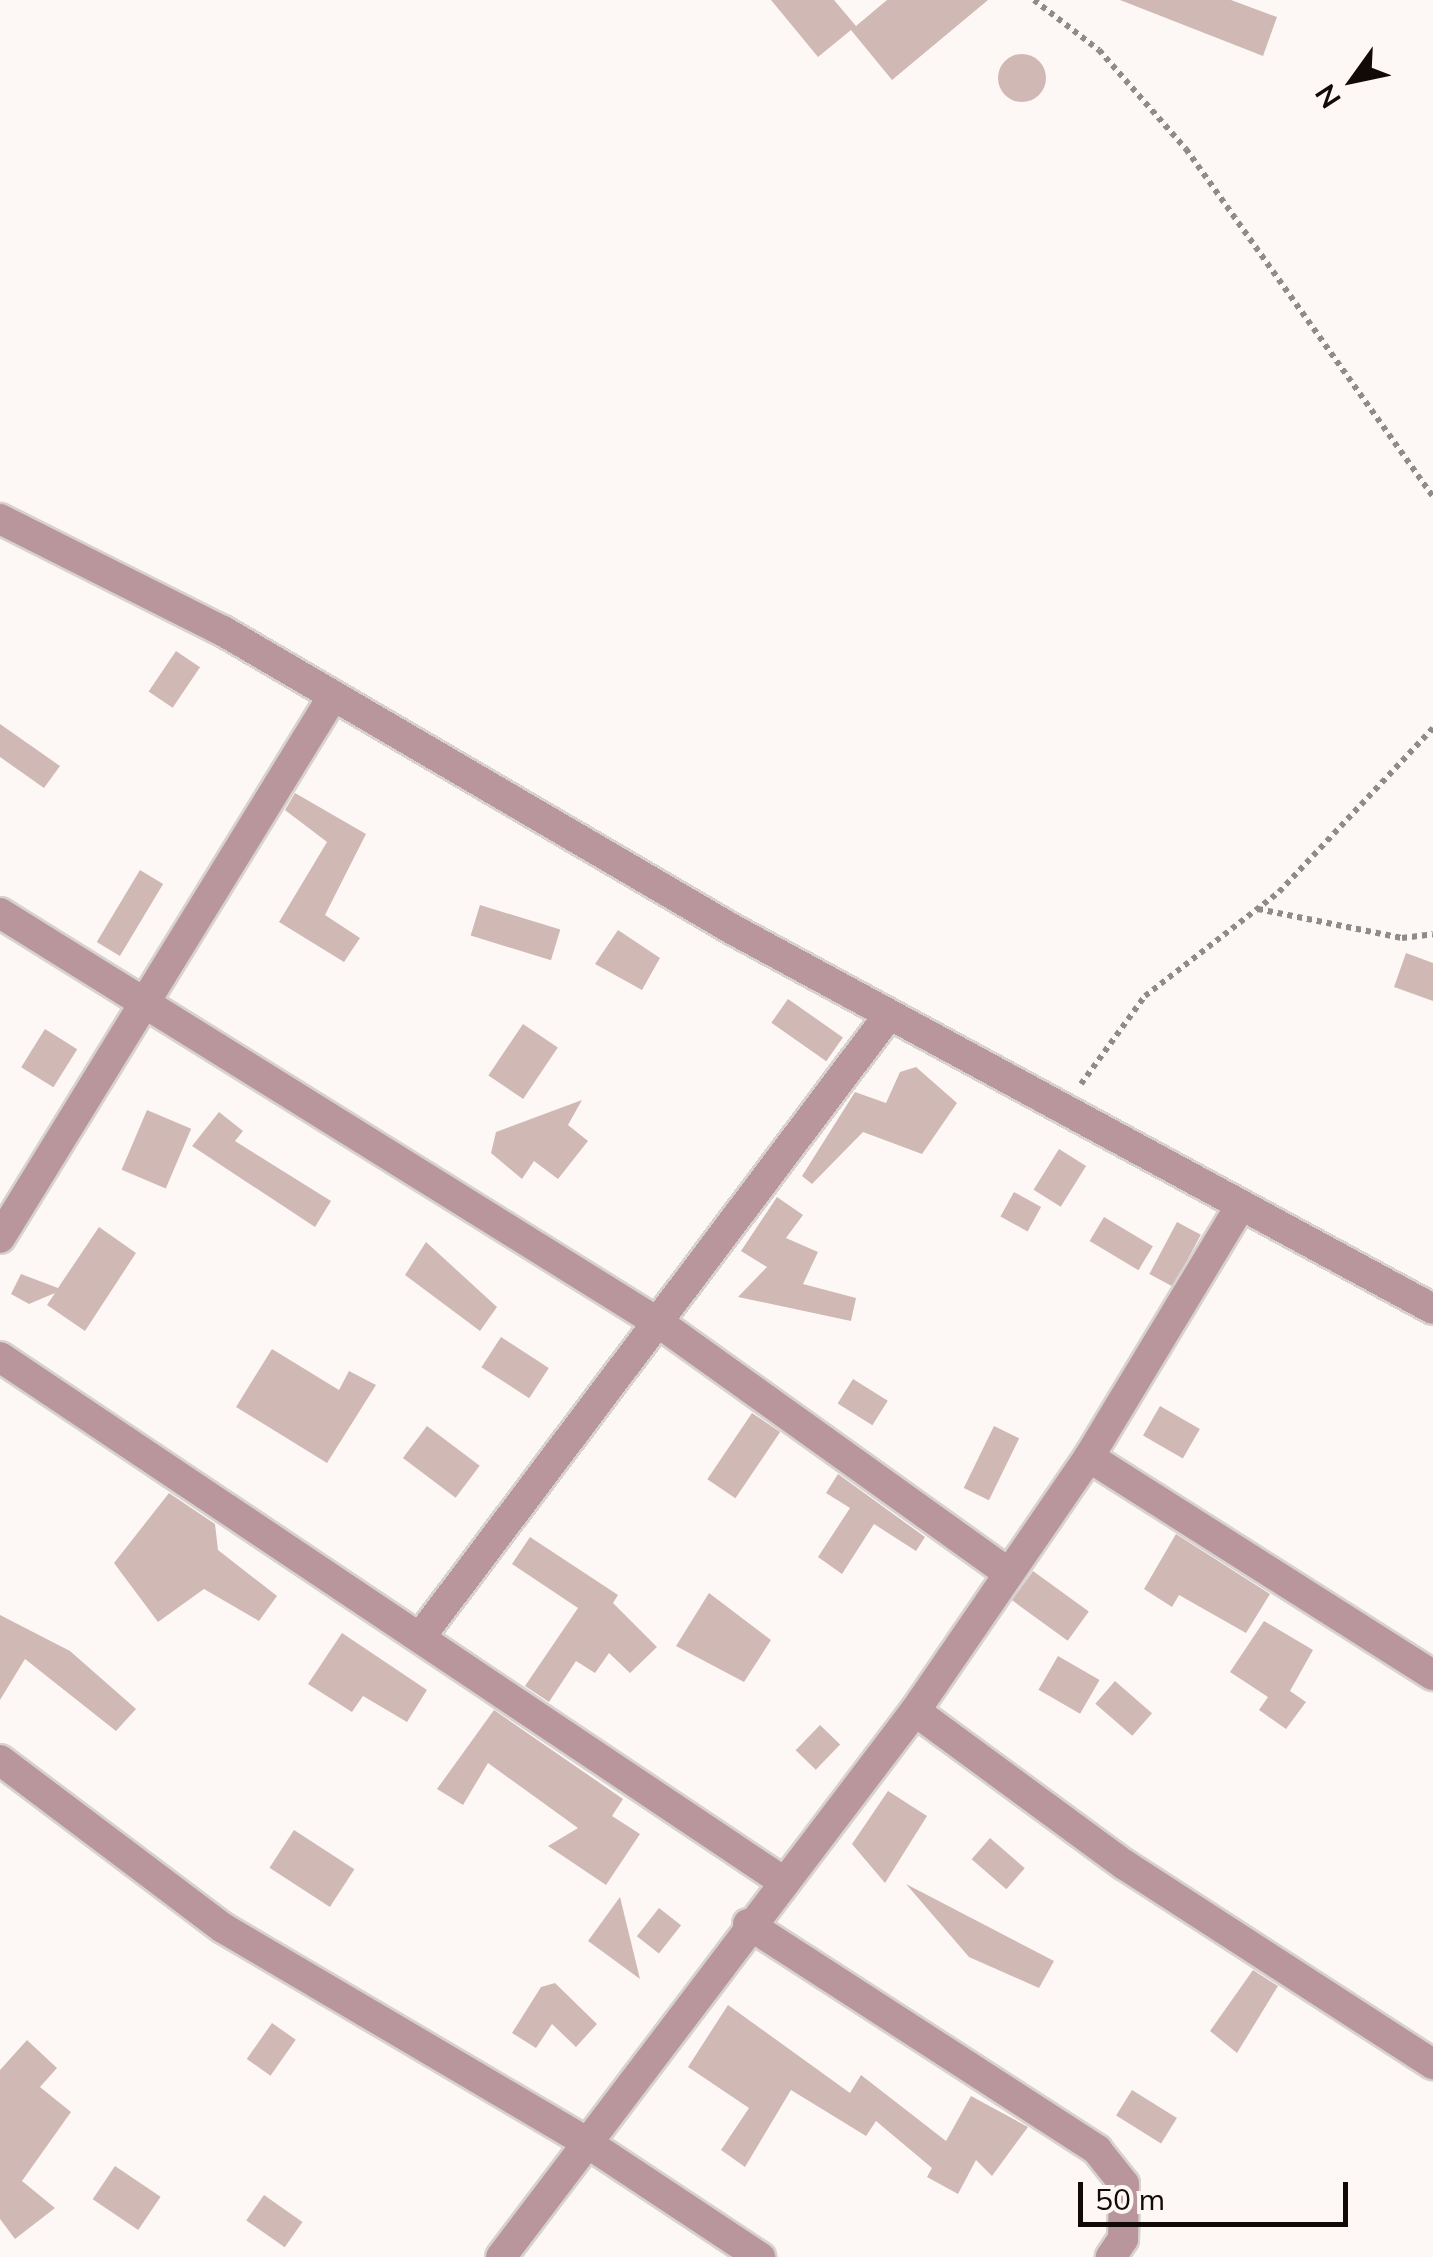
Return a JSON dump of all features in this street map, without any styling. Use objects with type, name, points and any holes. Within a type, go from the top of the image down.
[{"type":"street","points":[[0,519],[333,696],[888,1016],[1433,1309]]},
{"type":"street","points":[[0,1238],[333,696]]},
{"type":"street","points":[[0,914],[148,1000],[662,1325],[1008,1573]]},
{"type":"street","points":[[421,1636],[662,1325],[888,1016]]},
{"type":"street","points":[[501,2257],[781,1880],[915,1711],[1089,1457],[1239,1208]]},
{"type":"street","points":[[0,1357],[781,1880]]},
{"type":"street","points":[[1089,1457],[1433,1675]]},
{"type":"street","points":[[915,1711],[1124,1865],[1433,2064]]},
{"type":"street","points":[[0,1760],[222,1928],[586,2142],[760,2257]]},
{"type":"street","points":[[748,1924],[1096,2150],[1124,2184],[1122,2239],[1111,2257]]},
{"type":"path","points":[[1034,0],[1099,50],[1186,148],[1433,497]]},
{"type":"path","points":[[1064,1109],[1145,996],[1258,908],[1433,728]]},
{"type":"path","points":[[1258,908],[1402,938],[1433,934]]},
{"type":"building","points":[[771,0],[834,0],[856,26],[887,0],[988,0],[892,80],[851,30],[818,57]]},
{"type":"building","points":[[1120,0],[1231,0],[1277,17],[1263,56]]},
{"type":"building","points":[[1022,54],[1039,61],[1046,78],[1039,95],[1022,102],[1005,95],[998,78],[1005,61]]},
{"type":"building","points":[[176,651],[200,667],[173,708],[149,692]]},
{"type":"building","points":[[0,724],[60,766],[44,788],[0,757]]},
{"type":"building","points":[[295,793],[366,834],[325,915],[360,938],[344,962],[279,922],[327,842],[285,810]]},
{"type":"building","points":[[140,870],[163,884],[120,956],[97,942]]},
{"type":"building","points":[[480,905],[560,930],[551,960],[471,936]]},
{"type":"building","points":[[618,930],[660,958],[642,990],[595,964]]},
{"type":"building","points":[[1406,953],[1433,963],[1433,1001],[1394,987]]},
{"type":"building","points":[[788,999],[843,1037],[826,1061],[771,1023]]},
{"type":"building","points":[[523,1024],[558,1047],[523,1099],[488,1075]]},
{"type":"building","points":[[45,1029],[77,1049],[53,1087],[21,1067]]},
{"type":"building","points":[[916,1067],[957,1103],[922,1154],[863,1132],[812,1184],[802,1176],[855,1092],[886,1103],[900,1072]]},
{"type":"building","points":[[582,1100],[568,1125],[588,1141],[558,1179],[534,1161],[522,1179],[491,1153],[496,1132]]},
{"type":"building","points":[[147,1110],[191,1129],[166,1189],[122,1170]]},
{"type":"building","points":[[219,1112],[243,1131],[235,1141],[331,1201],[315,1227],[192,1146]]},
{"type":"building","points":[[1059,1149],[1086,1166],[1061,1207],[1034,1190]]},
{"type":"building","points":[[1014,1192],[1041,1207],[1028,1232],[1000,1216]]},
{"type":"building","points":[[777,1197],[803,1215],[786,1238],[818,1252],[803,1284],[856,1298],[851,1321],[738,1297],[767,1267],[741,1251]]},
{"type":"building","points":[[1104,1217],[1153,1246],[1138,1270],[1090,1241]]},
{"type":"building","points":[[1177,1222],[1201,1235],[1173,1287],[1149,1274]]},
{"type":"building","points":[[99,1227],[136,1253],[85,1331],[47,1305],[55,1293],[29,1304],[11,1294],[21,1274],[58,1288]]},
{"type":"building","points":[[426,1242],[497,1307],[480,1331],[405,1275]]},
{"type":"building","points":[[501,1337],[549,1368],[529,1398],[481,1367]]},
{"type":"building","points":[[272,1349],[339,1390],[349,1371],[376,1385],[327,1463],[236,1407]]},
{"type":"building","points":[[853,1379],[888,1401],[872,1425],[838,1404]]},
{"type":"building","points":[[1160,1406],[1200,1429],[1183,1458],[1143,1435]]},
{"type":"building","points":[[752,1413],[780,1432],[735,1498],[707,1479]]},
{"type":"building","points":[[427,1426],[480,1466],[456,1498],[403,1458]]},
{"type":"building","points":[[994,1426],[1019,1438],[989,1500],[964,1488]]},
{"type":"building","points":[[838,1474],[925,1537],[916,1551],[874,1524],[842,1574],[818,1557],[850,1508],[826,1493]]},
{"type":"building","points":[[169,1493],[215,1524],[218,1550],[277,1596],[259,1621],[204,1589],[158,1622],[114,1563]]},
{"type":"building","points":[[1176,1534],[1270,1594],[1246,1633],[1179,1595],[1172,1607],[1144,1589]]},
{"type":"building","points":[[530,1537],[618,1595],[613,1603],[657,1647],[630,1673],[609,1653],[595,1673],[576,1661],[549,1702],[525,1686],[578,1608],[512,1564]]},
{"type":"building","points":[[1033,1571],[1089,1612],[1068,1641],[1012,1600]]},
{"type":"building","points":[[709,1593],[771,1640],[744,1682],[676,1646]]},
{"type":"building","points":[[0,1615],[70,1651],[136,1709],[116,1731],[25,1659],[0,1700]]},
{"type":"building","points":[[1264,1621],[1313,1650],[1290,1691],[1306,1702],[1286,1729],[1259,1710],[1268,1697],[1230,1672]]},
{"type":"building","points":[[342,1633],[427,1690],[407,1722],[363,1696],[352,1712],[308,1684]]},
{"type":"building","points":[[1058,1656],[1100,1680],[1080,1714],[1038,1690]]},
{"type":"building","points":[[1115,1681],[1152,1713],[1132,1736],[1095,1704]]},
{"type":"building","points":[[494,1710],[623,1799],[612,1816],[640,1834],[606,1885],[548,1846],[578,1828],[488,1763],[463,1805],[437,1789]]},
{"type":"building","points":[[820,1725],[840,1744],[816,1770],[796,1750]]},
{"type":"building","points":[[888,1791],[927,1816],[885,1883],[852,1844]]},
{"type":"building","points":[[294,1830],[354,1869],[330,1907],[269,1868]]},
{"type":"building","points":[[990,1838],[1025,1868],[1006,1889],[972,1859]]},
{"type":"building","points":[[906,1884],[1054,1961],[1039,1988],[969,1957]]},
{"type":"building","points":[[620,1897],[640,1979],[588,1941]]},
{"type":"building","points":[[659,1908],[681,1925],[659,1954],[637,1936]]},
{"type":"building","points":[[1253,1970],[1278,1986],[1237,2053],[1210,2031]]},
{"type":"building","points":[[555,1983],[597,2024],[576,2047],[552,2024],[536,2048],[512,2033],[541,1987]]},
{"type":"building","points":[[728,2005],[850,2093],[861,2075],[946,2141],[971,2096],[1028,2127],[992,2176],[976,2160],[958,2194],[927,2177],[932,2168],[876,2121],[866,2136],[791,2090],[745,2167],[721,2150],[749,2108],[688,2067]]},
{"type":"building","points":[[272,2023],[296,2040],[271,2076],[247,2059]]},
{"type":"building","points":[[27,2040],[57,2068],[40,2087],[71,2112],[22,2181],[55,2208],[15,2239],[0,2219],[0,2070]]},
{"type":"building","points":[[1132,2090],[1177,2118],[1161,2144],[1116,2115]]},
{"type":"building","points":[[115,2166],[161,2197],[138,2230],[93,2199]]},
{"type":"building","points":[[264,2195],[303,2222],[285,2247],[246,2220]]}]
